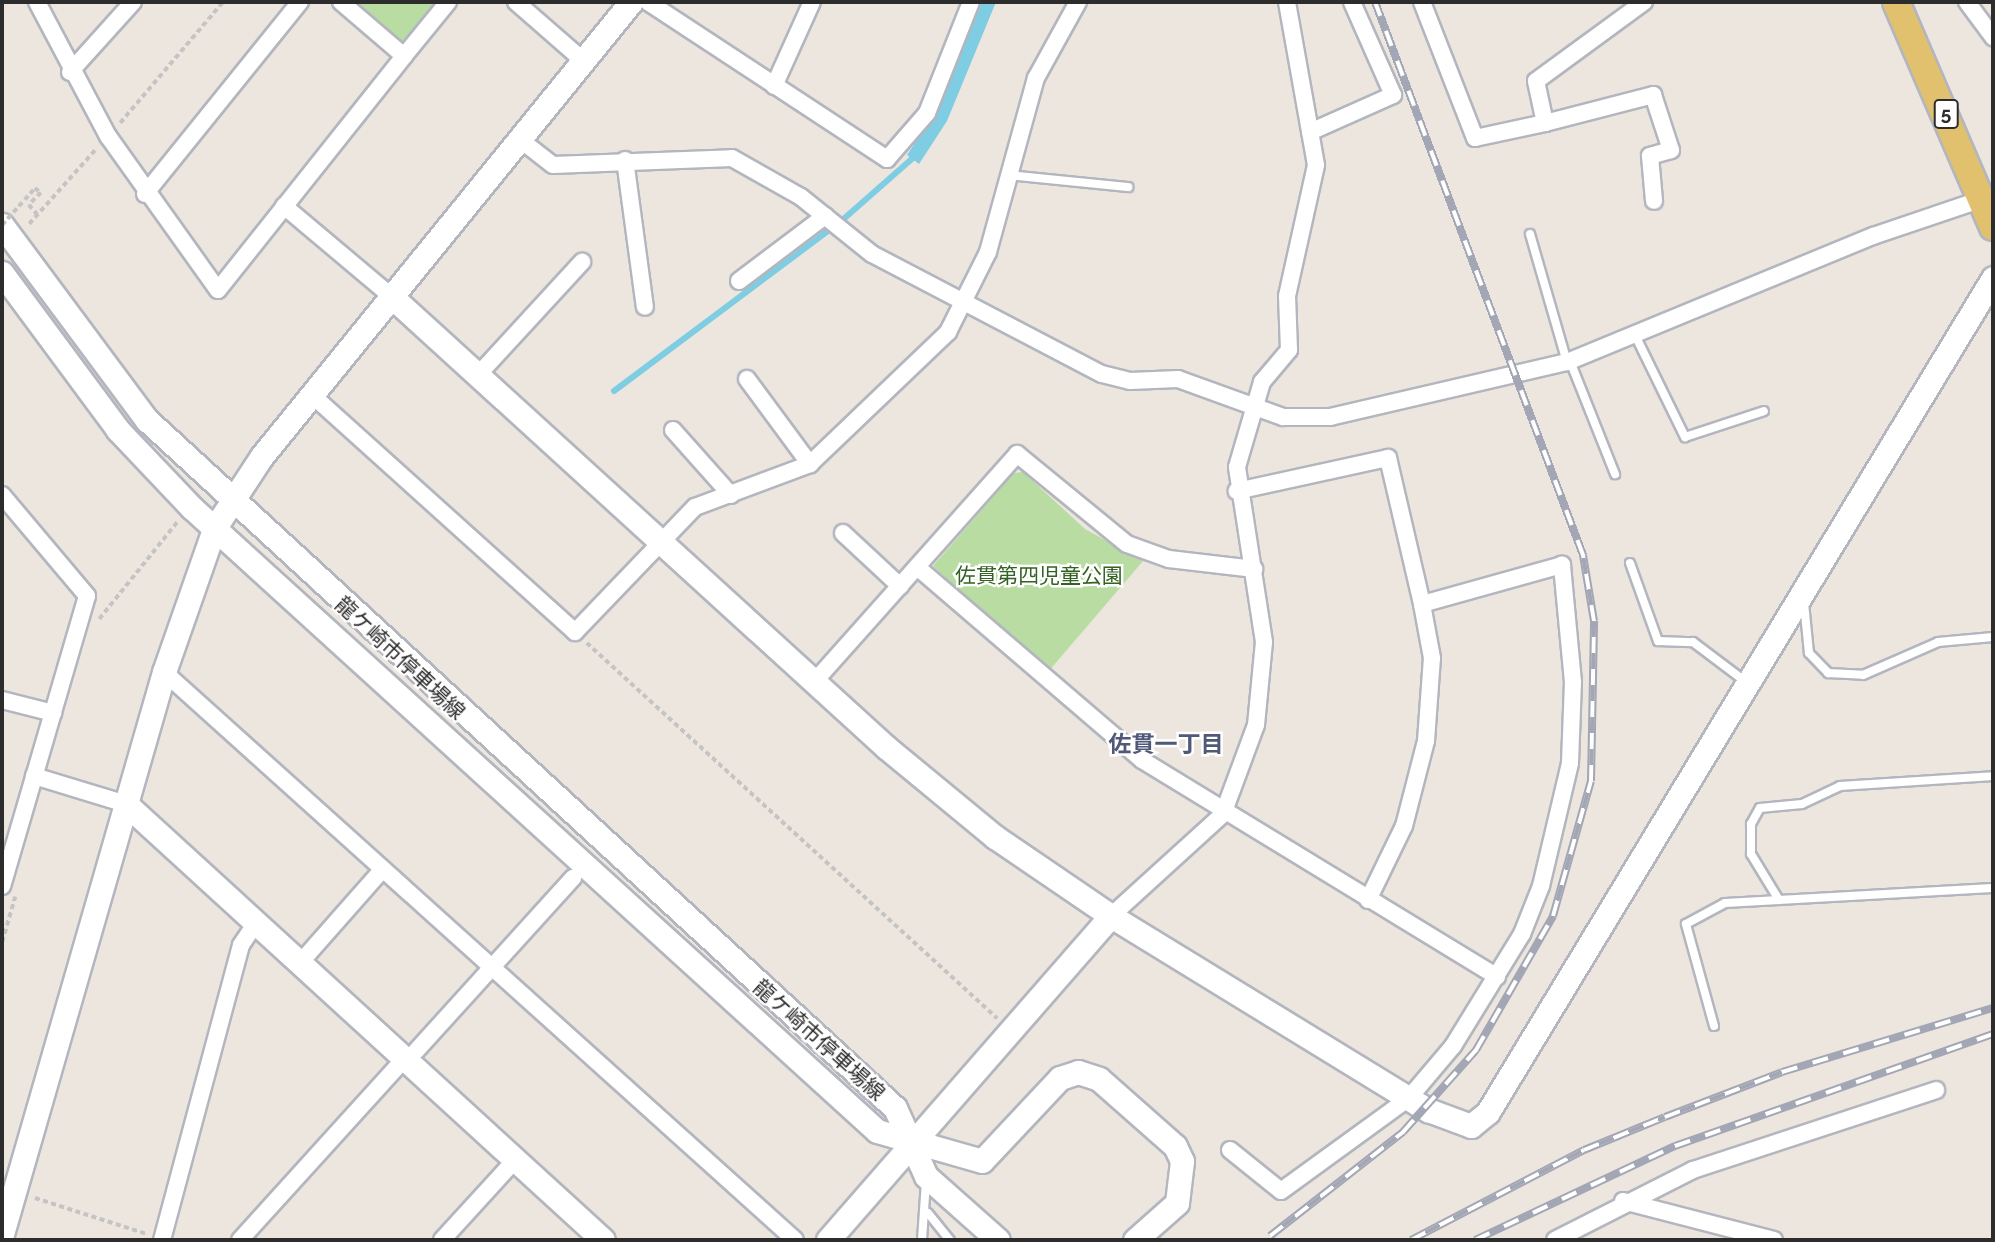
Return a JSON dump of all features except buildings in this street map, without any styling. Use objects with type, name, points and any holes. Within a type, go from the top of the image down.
[{"type":"main road","name":"5","points":[[1896,2],[1993,226]]},
{"type":"street","points":[[37,2],[70,72],[145,194],[218,290],[448,2]]},
{"type":"street","points":[[70,72],[133,2]]},
{"type":"street","points":[[145,194],[300,2]]},
{"type":"street","points":[[341,2],[404,56]]},
{"type":"street","points":[[516,2],[586,63]]},
{"type":"street","points":[[2,1234],[164,672],[214,529],[229,498],[586,63],[631,2]]},
{"type":"street","points":[[648,2],[887,159],[923,121],[971,2]]},
{"type":"street","points":[[774,86],[812,2]]},
{"type":"street","points":[[312,395],[575,632],[695,507],[810,464],[913,373],[966,301],[988,252],[1007,175],[1036,78],[1079,2]]},
{"type":"street","points":[[828,1240],[1014,1034],[1111,916],[1223,814],[1256,725],[1264,680],[1254,569],[1237,491],[1237,467],[1258,410],[1262,382],[1289,350],[1287,296],[1316,165],[1287,2]]},
{"type":"street","points":[[1310,132],[1393,95],[1352,2]]},
{"type":"street","points":[[1422,2],[1475,138],[1653,95],[1671,150],[1650,156],[1654,201]]},
{"type":"street","points":[[1545,123],[1536,81],[1644,2]]},
{"type":"street","points":[[1967,2],[1993,37]]},
{"type":"street","points":[[522,141],[553,165],[625,160],[732,158],[775,179],[872,254],[1102,374],[1130,381],[1178,379],[1283,417],[1330,416],[1569,361],[1873,236],[1982,199]]},
{"type":"street","points":[[625,160],[645,307]]},
{"type":"street","points":[[284,206],[392,298],[660,543],[995,837],[1111,916],[1409,1098],[1460,1126],[1471,1126],[1488,1112],[1993,278]]},
{"type":"street","points":[[738,281],[825,216]]},
{"type":"street","name":"龍ケ崎市停車場線","points":[[2,225],[122,391],[229,498],[895,1108],[912,1145]]},
{"type":"street","points":[[478,375],[582,262]]},
{"type":"street","name":"龍ケ崎市停車場線","points":[[2,273],[118,430],[214,529],[877,1131],[912,1145]]},
{"type":"street","points":[[747,379],[810,464]]},
{"type":"street","points":[[673,430],[731,495]]},
{"type":"street","points":[[815,681],[1017,454],[1127,544],[1205,566],[1254,569]]},
{"type":"street","points":[[1237,491],[1388,458],[1432,658],[1426,741],[1404,827],[1368,900]]},
{"type":"street","points":[[2,495],[87,596],[34,776],[5,862],[9,889]]},
{"type":"street","points":[[843,533],[900,586]]},
{"type":"street","points":[[1230,1150],[1281,1191],[1409,1098],[1497,977],[1541,886],[1570,763],[1573,682],[1562,565],[1422,604]]},
{"type":"street","points":[[917,567],[1100,730],[1223,814],[1497,977]]},
{"type":"street","points":[[164,672],[795,1240]]},
{"type":"street","points":[[2,700],[53,713]]},
{"type":"street","points":[[34,776],[127,804],[300,963],[410,1055],[515,1160],[603,1240]]},
{"type":"street","points":[[300,963],[383,869]]},
{"type":"street","points":[[240,1240],[573,878]]},
{"type":"street","points":[[164,1240],[241,945],[257,921]]},
{"type":"street","points":[[912,1145],[951,1149],[965,1160],[982,1161],[1060,1078],[1088,1074],[1175,1146],[1182,1161],[1177,1203],[1135,1240]]},
{"type":"street","points":[[1555,1240],[1623,1201],[1693,1170],[1936,1090]]},
{"type":"street","points":[[912,1145],[926,1176],[998,1240]]},
{"type":"street","points":[[442,1240],[515,1160]]},
{"type":"street","points":[[1623,1201],[1774,1240]]},
{"type":"lane","points":[[1007,175],[1128,187]]},
{"type":"lane","points":[[1530,234],[1569,361],[1615,474]]},
{"type":"lane","points":[[1635,335],[1685,437],[1764,411]]},
{"type":"lane","points":[[1630,564],[1658,641],[1693,642],[1748,684]]},
{"type":"lane","points":[[1803,593],[1810,653],[1828,673],[1863,675],[1938,642],[1993,637]]},
{"type":"lane","points":[[1779,900],[1751,854],[1751,824],[1760,808],[1802,804],[1840,786],[1993,776]]},
{"type":"lane","points":[[1714,1026],[1686,924],[1725,903],[1993,888]]},
{"type":"lane","points":[[922,1240],[928,1213],[926,1176]]},
{"type":"lane","points":[[928,1213],[950,1240]]},
{"type":"path","points":[[2,225],[36,188],[41,193],[29,205],[37,215]]},
{"type":"path","points":[[93,634],[178,520]]},
{"type":"path","points":[[575,632],[1014,1034]]},
{"type":"path","points":[[2,942],[9,889]]},
{"type":"path","points":[[14,1192],[164,1240]]},
{"type":"green space","points":[[355,2],[435,2],[402,42]]},
{"type":"green space","name":"佐貫第四児童公園","points":[[1023,472],[1085,529],[1143,561],[1048,672],[933,566],[1014,473]]},
{"type":"water","points":[[982,2],[996,2],[947,121],[919,164],[907,155],[934,114]]},
{"type":"waterway","points":[[839,223],[916,155]]},
{"type":"waterway","points":[[614,391],[829,230]]},
{"type":"railway","points":[[1270,1236],[1403,1132],[1476,1050],[1553,916],[1591,781],[1594,621],[1583,555],[1375,2]]},
{"type":"railway","points":[[1411,1240],[1584,1150],[1665,1117],[1782,1072],[1993,1008]]},
{"type":"railway","points":[[1475,1240],[1675,1146],[1993,1034]]},
{"type":"district","name":"佐貫一丁目","points":[[1166,744]]}]
